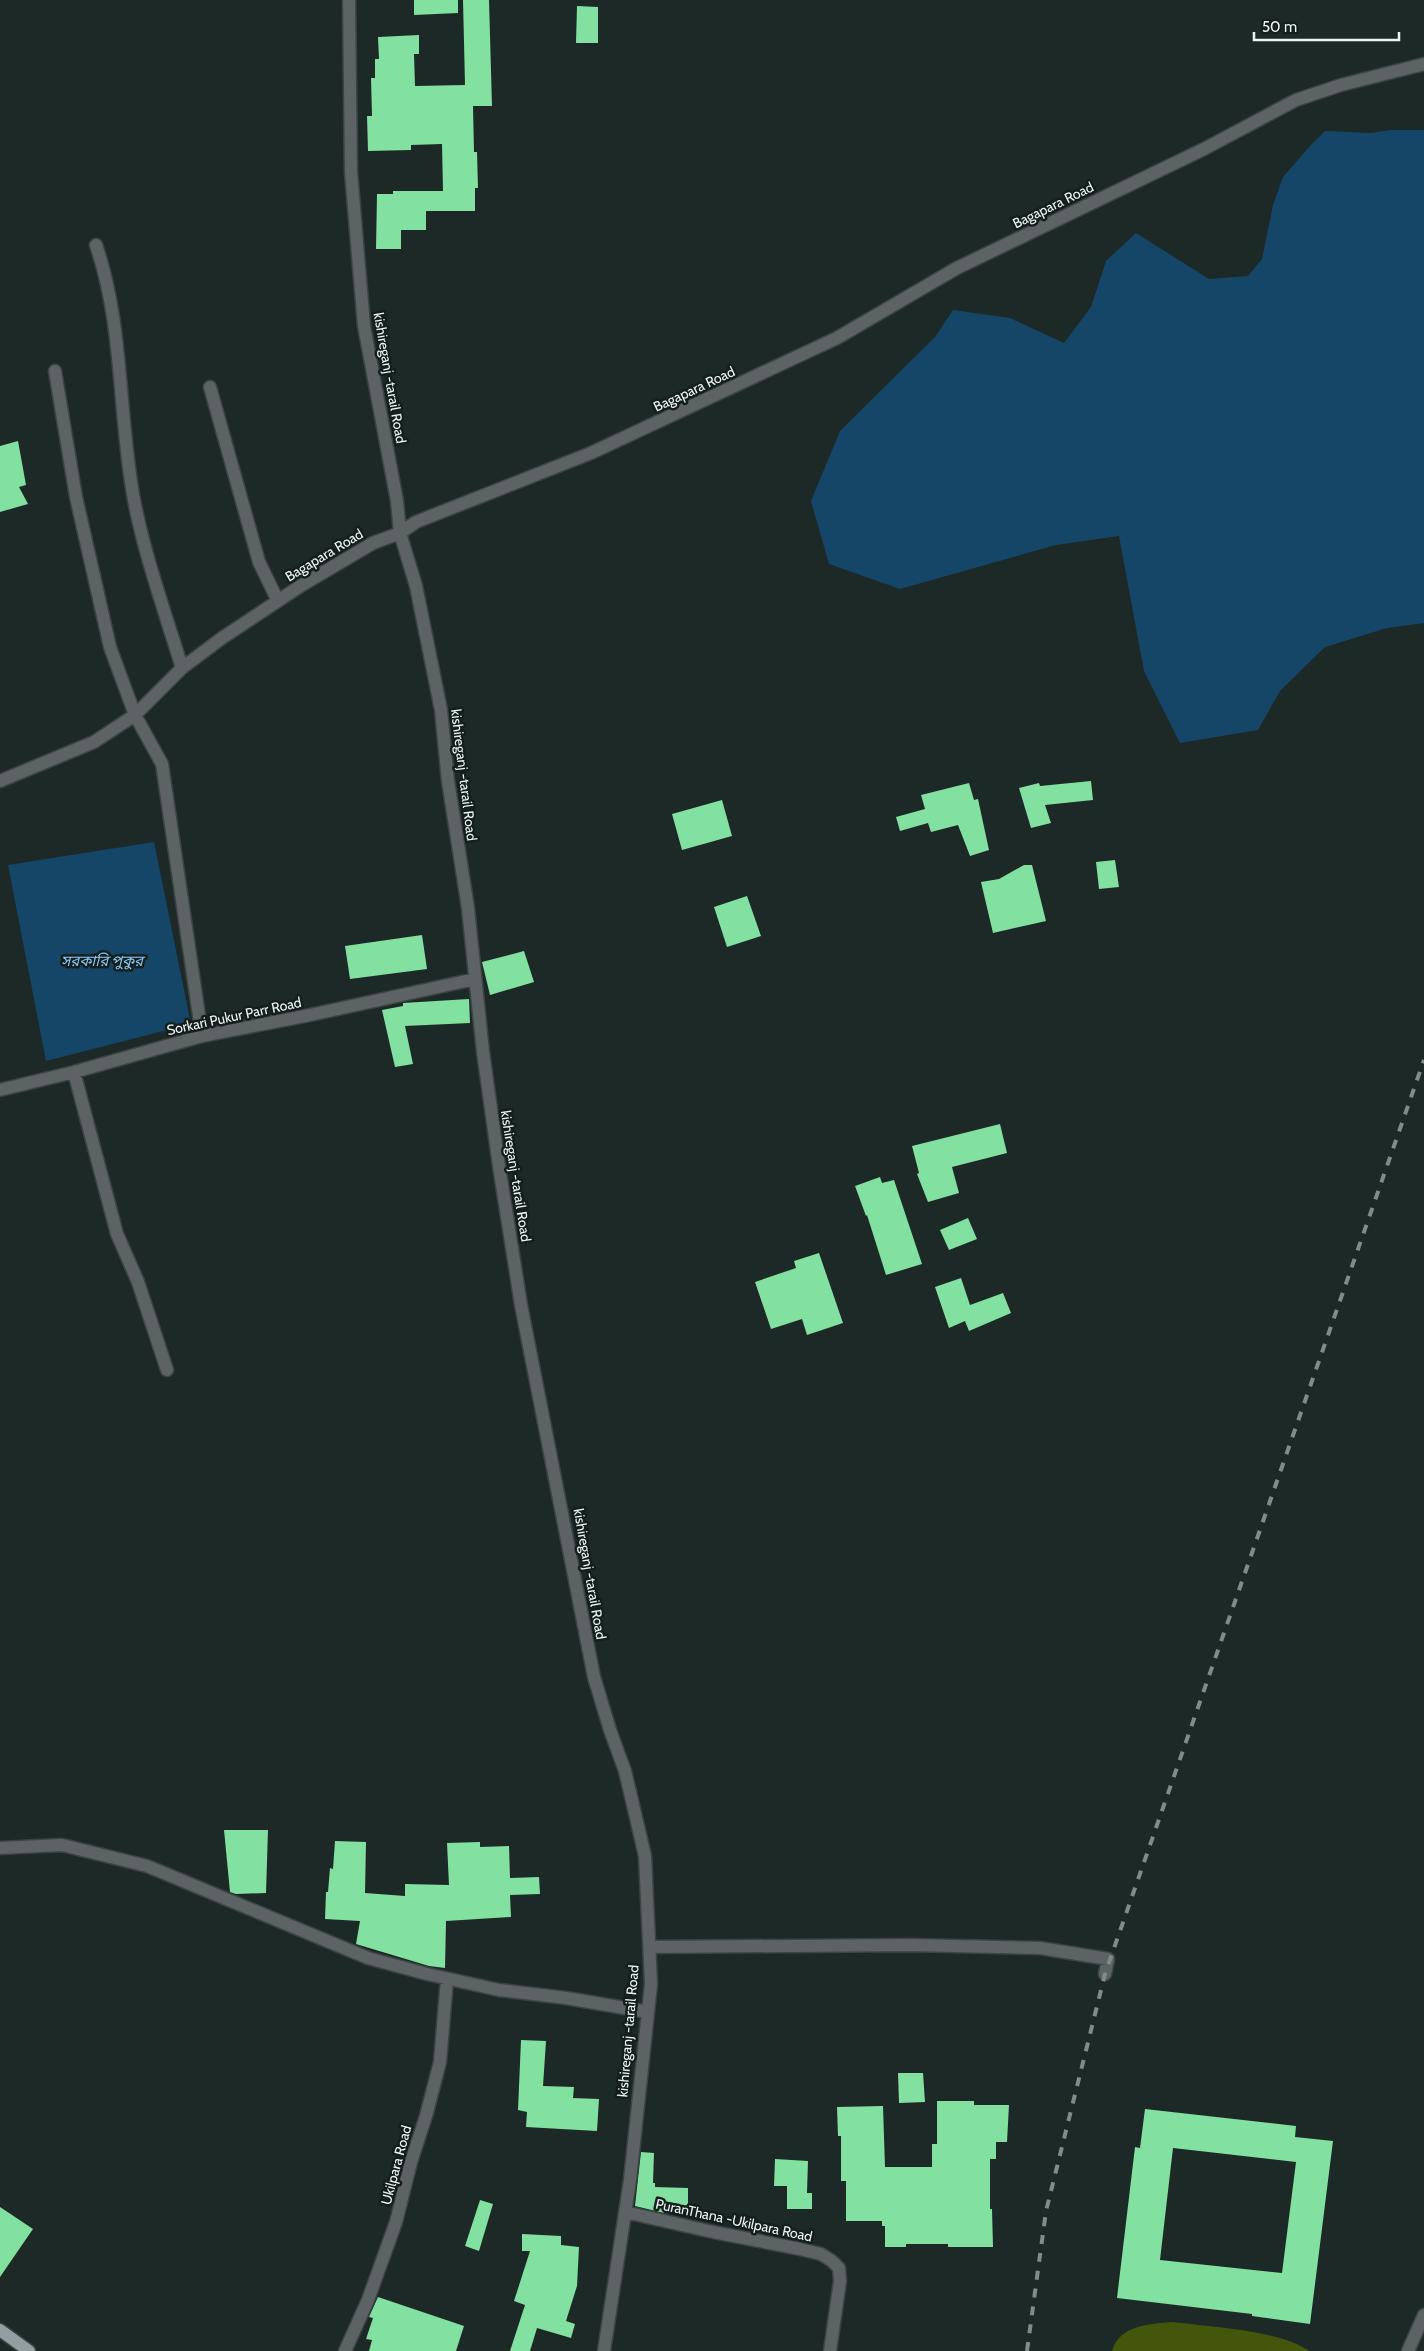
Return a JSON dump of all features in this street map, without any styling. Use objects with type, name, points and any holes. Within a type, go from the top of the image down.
[{"type":"main road","points":[[0,2330],[29,2351]]},
{"type":"street","name":"kishireganj -tarail Road","points":[[349,0],[351,172],[364,326],[397,500],[400,533],[416,586],[441,710],[448,781],[468,908],[475,979],[498,1156],[522,1305],[594,1676],[610,1730],[626,1771],[646,1856],[651,1984],[625,2212],[604,2351]]},
{"type":"street","name":"Bagapara Road","points":[[0,781],[94,742],[135,715],[182,668],[278,601],[373,542],[400,533],[416,522],[590,453],[837,338],[956,268],[1204,150],[1296,100],[1341,85],[1424,64]]},
{"type":"street","points":[[96,245],[107,275],[117,338],[121,397],[134,499],[147,554],[182,668]]},
{"type":"street","points":[[55,371],[76,497],[108,638],[135,715],[162,764],[202,1036]]},
{"type":"street","points":[[210,387],[259,562],[278,601]]},
{"type":"street","name":"Sorkari Pukur Parr Road","points":[[0,1090],[74,1072],[202,1036],[310,1015],[475,979]]},
{"type":"street","points":[[74,1072],[117,1234],[138,1282],[167,1370]]},
{"type":"street","points":[[0,1848],[62,1845],[147,1866],[368,1958],[499,1990],[566,1998],[648,2012]]},
{"type":"street","points":[[650,1947],[910,1946],[1040,1948],[1108,1959],[1105,1974]]},
{"type":"street","name":"Ukilpara Road","points":[[345,2351],[368,2300],[396,2222],[411,2162],[426,2116],[440,2062],[448,1979]]},
{"type":"street","name":"PuranThana -Ukilpara Road","points":[[625,2212],[800,2249],[821,2254],[832,2260],[839,2268],[840,2281],[830,2351]]},
{"type":"street","points":[[1408,2351],[1424,2315]]},
{"type":"green space","points":[[1173,2322],[1263,2334],[1281,2338],[1309,2351],[1112,2351],[1116,2342],[1129,2330],[1146,2325]]},
{"type":"water","points":[[1390,130],[1424,130],[1424,623],[1387,628],[1325,647],[1280,691],[1258,730],[1180,743],[1144,671],[1119,536],[1056,545],[900,589],[829,564],[811,501],[840,431],[935,337],[953,310],[1010,318],[1064,343],[1091,307],[1106,261],[1136,233],[1209,279],[1248,276],[1262,259],[1273,205],[1283,177],[1310,146],[1325,131],[1371,133]]},
{"type":"water","name":"সরকারি পুকুর","points":[[154,842],[191,1024],[46,1061],[8,865]]},
{"type":"building","points":[[414,0],[458,0],[458,13],[414,15]]},
{"type":"building","points":[[463,0],[489,0],[492,106],[473,106],[474,152],[477,152],[478,188],[475,188],[475,211],[426,211],[426,230],[401,230],[401,249],[376,249],[377,194],[393,194],[393,191],[443,191],[442,144],[411,145],[411,150],[368,151],[367,116],[372,116],[371,78],[375,78],[375,59],[379,59],[378,37],[419,35],[419,54],[414,54],[415,86],[465,85]]},
{"type":"building","points":[[577,6],[598,7],[598,43],[576,43]]},
{"type":"building","points":[[18,441],[26,485],[19,487],[28,504],[0,512],[0,446]]},
{"type":"building","points":[[1091,781],[1093,800],[1045,805],[1051,823],[1031,828],[1019,788],[1039,783],[1040,786]]},
{"type":"building","points":[[969,783],[974,800],[978,799],[989,850],[970,856],[958,825],[931,832],[928,823],[900,831],[896,817],[925,809],[921,795]]},
{"type":"building","points":[[722,800],[732,836],[682,850],[672,814]]},
{"type":"building","points":[[1115,860],[1119,887],[1099,889],[1096,862]]},
{"type":"building","points":[[1024,865],[1032,865],[1046,921],[993,933],[981,882],[999,879]]},
{"type":"building","points":[[747,896],[761,936],[727,947],[714,907]]},
{"type":"building","points":[[422,935],[427,969],[350,979],[345,946]]},
{"type":"building","points":[[524,951],[534,982],[490,995],[482,962]]},
{"type":"building","points":[[469,999],[470,1023],[405,1026],[413,1064],[395,1067],[382,1010],[403,1006],[403,1003]]},
{"type":"building","points":[[1000,1124],[1007,1153],[952,1167],[959,1193],[928,1202],[917,1174],[919,1173],[912,1146]]},
{"type":"building","points":[[880,1177],[882,1183],[894,1180],[922,1264],[886,1275],[867,1215],[855,1186]]},
{"type":"building","points":[[968,1218],[977,1239],[949,1250],[940,1230]]},
{"type":"building","points":[[819,1253],[843,1323],[807,1335],[802,1319],[771,1329],[755,1282],[796,1268],[794,1261]]},
{"type":"building","points":[[961,1278],[970,1305],[1003,1293],[1011,1313],[969,1331],[965,1321],[949,1328],[935,1287]]},
{"type":"building","points":[[224,1830],[268,1830],[266,1893],[236,1894],[230,1892]]},
{"type":"building","points":[[335,1841],[366,1842],[365,1893],[405,1896],[405,1884],[449,1885],[447,1843],[480,1842],[480,1847],[509,1846],[510,1878],[539,1877],[540,1894],[510,1895],[511,1917],[446,1921],[445,1968],[429,1966],[356,1944],[360,1921],[325,1919],[326,1892],[328,1892],[330,1868],[333,1869]]},
{"type":"building","points":[[521,2040],[546,2041],[543,2086],[574,2087],[573,2098],[599,2099],[597,2131],[526,2127],[527,2112],[518,2110]]},
{"type":"building","points":[[898,2073],[923,2073],[925,2102],[899,2103]]},
{"type":"building","points":[[937,2101],[974,2101],[974,2105],[1009,2105],[1007,2142],[996,2142],[996,2159],[990,2159],[990,2209],[992,2209],[993,2247],[948,2247],[948,2244],[906,2244],[906,2247],[885,2247],[885,2226],[882,2226],[882,2221],[846,2221],[846,2181],[841,2181],[841,2136],[838,2136],[837,2107],[883,2106],[885,2167],[932,2167],[932,2144],[937,2144]]},
{"type":"building","points":[[1145,2109],[1296,2126],[1295,2137],[1333,2141],[1310,2324],[1252,2316],[1252,2314],[1117,2298],[1135,2147],[1140,2148]],"holes":[[[1173,2148],[1296,2162],[1282,2273],[1160,2260]]]},
{"type":"building","points":[[641,2152],[654,2153],[653,2183],[655,2183],[655,2187],[688,2188],[688,2215],[664,2213],[635,2206]]},
{"type":"building","points":[[775,2159],[808,2161],[807,2193],[812,2193],[812,2209],[787,2209],[787,2186],[774,2186]]},
{"type":"building","points":[[480,2200],[493,2204],[479,2251],[465,2246]]},
{"type":"building","points":[[0,2207],[33,2229],[0,2277]]},
{"type":"building","points":[[522,2234],[561,2236],[561,2245],[579,2247],[577,2286],[566,2321],[575,2324],[571,2338],[537,2328],[530,2351],[510,2351],[525,2305],[514,2301],[530,2251],[522,2251]]},
{"type":"building","points":[[378,2297],[464,2326],[456,2351],[369,2351],[372,2340],[366,2339],[373,2318],[369,2317]]},
{"type":"railway","points":[[1027,2351],[1046,2211],[1105,1974],[1424,1060]]}]
